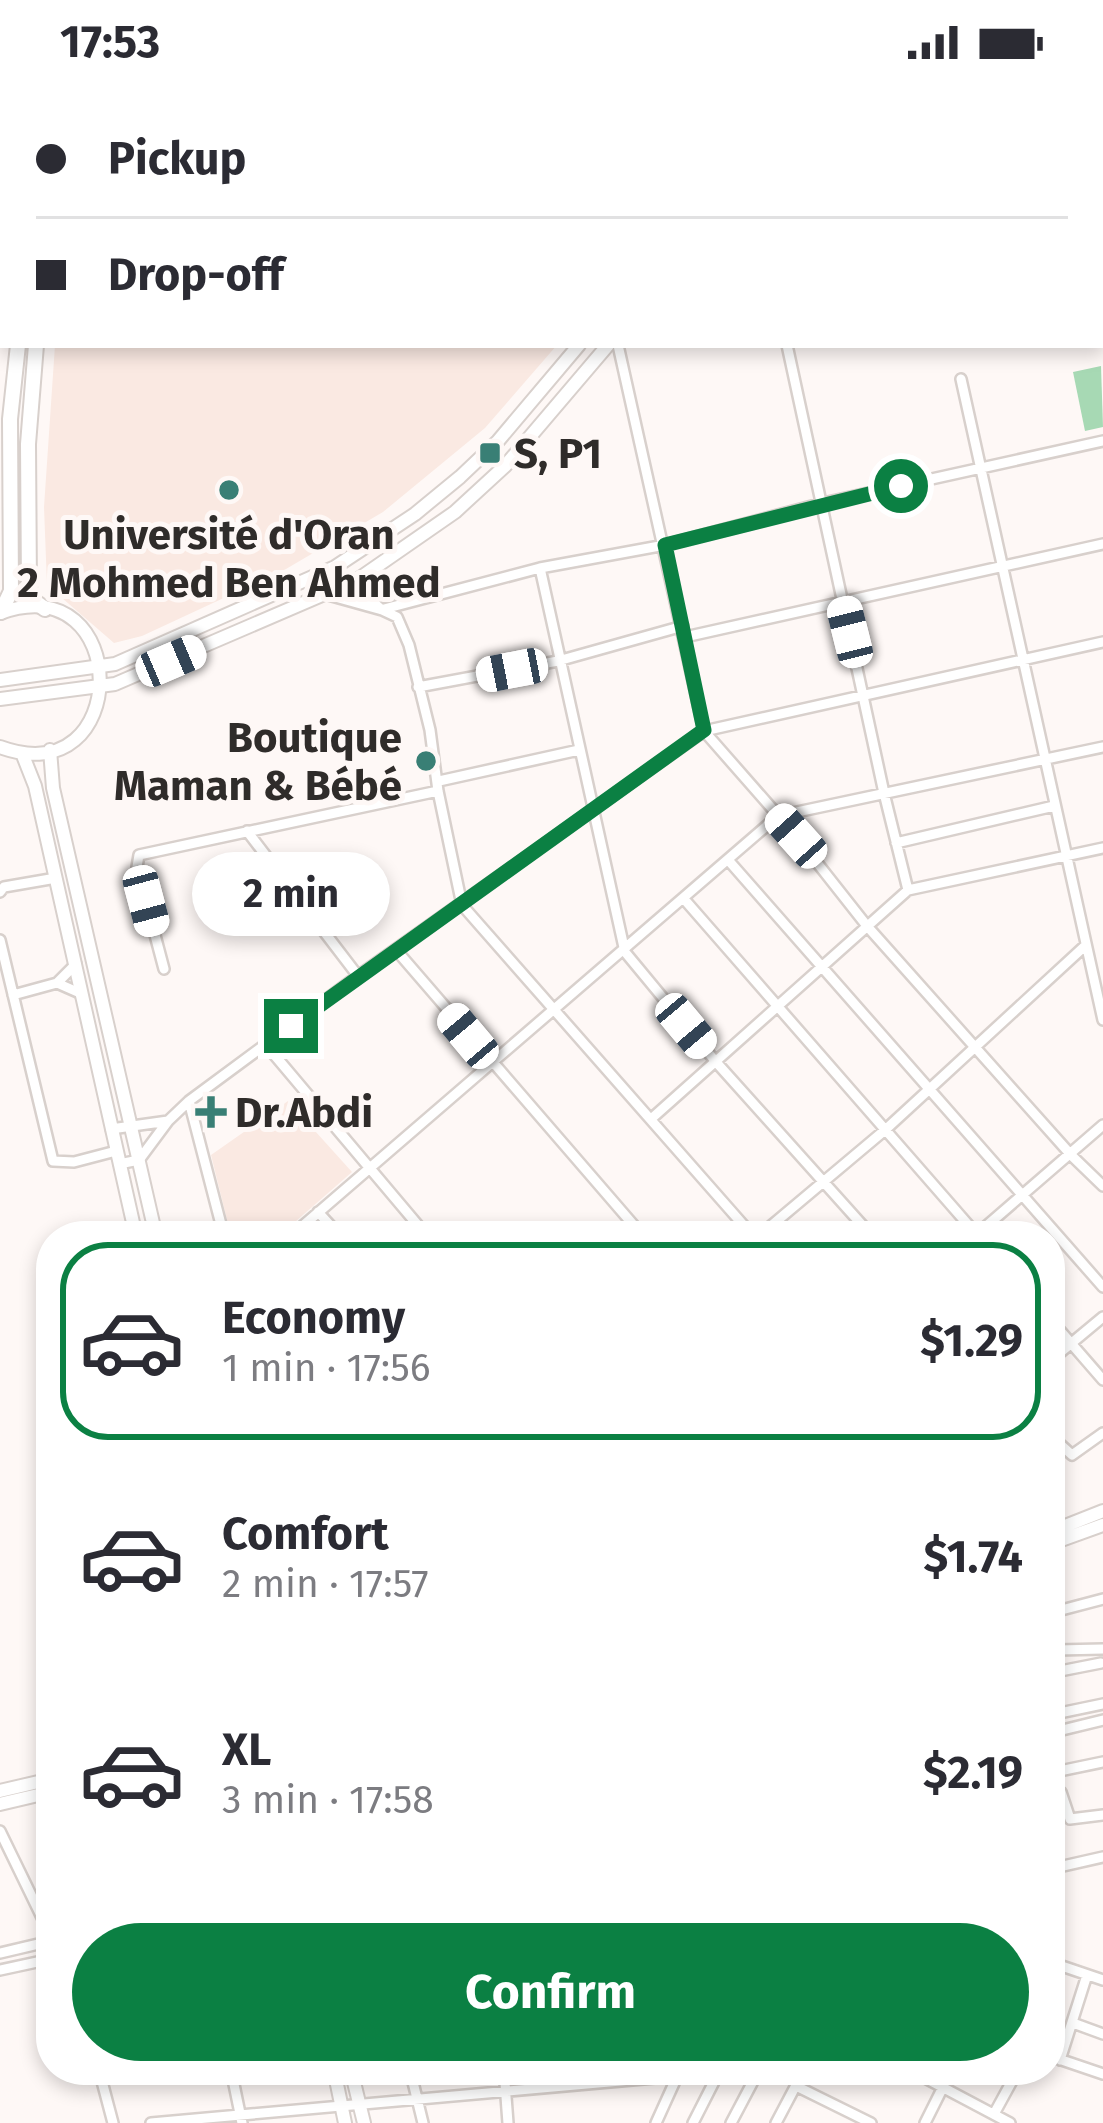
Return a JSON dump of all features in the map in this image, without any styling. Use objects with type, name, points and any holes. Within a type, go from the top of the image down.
[{"type":"highway","points":[[0,612],[11,591],[9,456],[18,348]]},
{"type":"highway","points":[[36,348],[28,443],[29,588],[34,601],[45,608]]},
{"type":"main road","points":[[0,680],[126,659],[363,550],[415,514],[489,450],[576,348]]},
{"type":"main road","points":[[0,699],[102,686],[137,675],[357,580],[455,512],[505,466],[605,348]]},
{"type":"main road","points":[[0,612],[45,608],[82,629],[101,666],[102,686],[86,726],[50,751],[22,753],[0,747]]},
{"type":"main road","points":[[50,751],[53,788],[153,1221]]},
{"type":"main road","points":[[22,753],[35,786],[132,1221]]},
{"type":"main road","points":[[1065,1526],[1103,1511]]},
{"type":"main road","points":[[1065,1539],[1103,1525]]},
{"type":"main road","points":[[0,1791],[36,1783]]},
{"type":"main road","points":[[0,1804],[36,1796]]},
{"type":"main road","points":[[337,2085],[345,2123]]},
{"type":"main road","points":[[355,2085],[364,2123]]},
{"type":"street","points":[[619,348],[704,730],[867,926],[1103,1186]]},
{"type":"street","points":[[789,348],[908,890]]},
{"type":"street","points":[[961,379],[1103,1020]]},
{"type":"street","points":[[382,610],[539,568],[665,545],[823,503],[1103,441]]},
{"type":"street","points":[[418,687],[1103,544]]},
{"type":"street","points":[[539,568],[625,952],[858,1221]]},
{"type":"street","points":[[357,580],[359,590],[382,610]]},
{"type":"street","points":[[328,595],[397,616],[402,625],[462,905],[743,1221]]},
{"type":"street","points":[[0,940],[52,1161],[139,1160],[168,1120],[189,1101],[704,730],[1103,642]]},
{"type":"street","points":[[308,1221],[778,816],[1103,747]]},
{"type":"street","points":[[164,969],[137,857],[579,750]]},
{"type":"street","points":[[896,843],[1054,806]]},
{"type":"street","points":[[248,831],[358,976]]},
{"type":"street","points":[[651,1119],[908,890],[1103,848]]},
{"type":"street","points":[[729,861],[1047,1221]]},
{"type":"street","points":[[0,892],[4,887],[56,878]]},
{"type":"street","points":[[684,899],[964,1221]]},
{"type":"street","points":[[775,1221],[978,1048],[1086,945]]},
{"type":"street","points":[[397,951],[631,1221]]},
{"type":"street","points":[[13,995],[57,983],[76,964]]},
{"type":"street","points":[[57,983],[82,994]]},
{"type":"street","points":[[266,1045],[414,1221]]},
{"type":"street","points":[[189,1101],[220,1221]]},
{"type":"street","points":[[110,1129],[168,1120]]},
{"type":"street","points":[[994,1221],[1103,1125]]},
{"type":"street","points":[[318,1212],[326,1221]]},
{"type":"street","points":[[1065,1242],[1103,1287]]},
{"type":"street","points":[[1065,1348],[1103,1317]]},
{"type":"street","points":[[1065,1336],[1103,1380]]},
{"type":"street","points":[[1065,1449],[1072,1455],[1103,1433]]},
{"type":"street","points":[[1065,1609],[1103,1599]]},
{"type":"street","points":[[1065,1652],[1103,1648]]},
{"type":"street","points":[[1065,1670],[1100,1663]]},
{"type":"street","points":[[1065,1712],[1103,1703]]},
{"type":"street","points":[[1065,1729],[1103,1720]]},
{"type":"street","points":[[1065,1771],[1103,1762]]},
{"type":"street","points":[[1065,1804],[1070,1819],[1103,1814]]},
{"type":"street","points":[[0,1831],[5,1858],[36,1912]]},
{"type":"street","points":[[1065,1866],[1103,1857]]},
{"type":"street","points":[[0,1953],[36,1942]]},
{"type":"street","points":[[0,1970],[36,1962]]},
{"type":"street","points":[[1065,1967],[1103,1980]]},
{"type":"street","points":[[1065,2038],[1087,1975]]},
{"type":"street","points":[[1072,2024],[1103,2034]]},
{"type":"street","points":[[1065,2061],[1103,2074]]},
{"type":"street","points":[[104,2085],[113,2123]]},
{"type":"street","points":[[234,2085],[242,2119]]},
{"type":"street","points":[[414,2085],[423,2123]]},
{"type":"street","points":[[505,2085],[508,2123]]},
{"type":"street","points":[[151,2123],[242,2119],[570,2085]]},
{"type":"street","points":[[656,2123],[673,2085]]},
{"type":"street","points":[[693,2123],[712,2085]]},
{"type":"street","points":[[731,2123],[751,2085]]},
{"type":"street","points":[[935,2085],[1010,2123]]},
{"type":"street","points":[[994,2114],[1010,2085]]},
{"type":"street","points":[[776,2123],[796,2086],[871,2123]]},
{"type":"street","points":[[925,2123],[942,2089]]},
{"type":"street","points":[[836,2123],[843,2109]]},
{"type":"shaded area","name":"Université d'Oran 2 Mohmed Ben Ahmed","points":[[55,348],[554,348],[485,428],[383,512],[286,569],[142,636],[114,643],[47,585],[44,507]]},
{"type":"shaded area","points":[[288,1101],[352,1172],[296,1221],[227,1221],[211,1155]]},
{"type":"green space","points":[[1101,366],[1103,427],[1085,431],[1073,372]]},
{"type":"place","name":"S, P1","points":[[490,453]]},
{"type":"place","name":"Université d'Oran 2 Mohmed Ben Ahmed","points":[[229,490]]},
{"type":"place","name":"Boutique Maman & Bébé","points":[[426,761]]},
{"type":"place","name":"Dr.Abdi","points":[[211,1112]]},
{"type":"route","points":[[291,1026],[704,730],[665,545],[901,486]]}]
